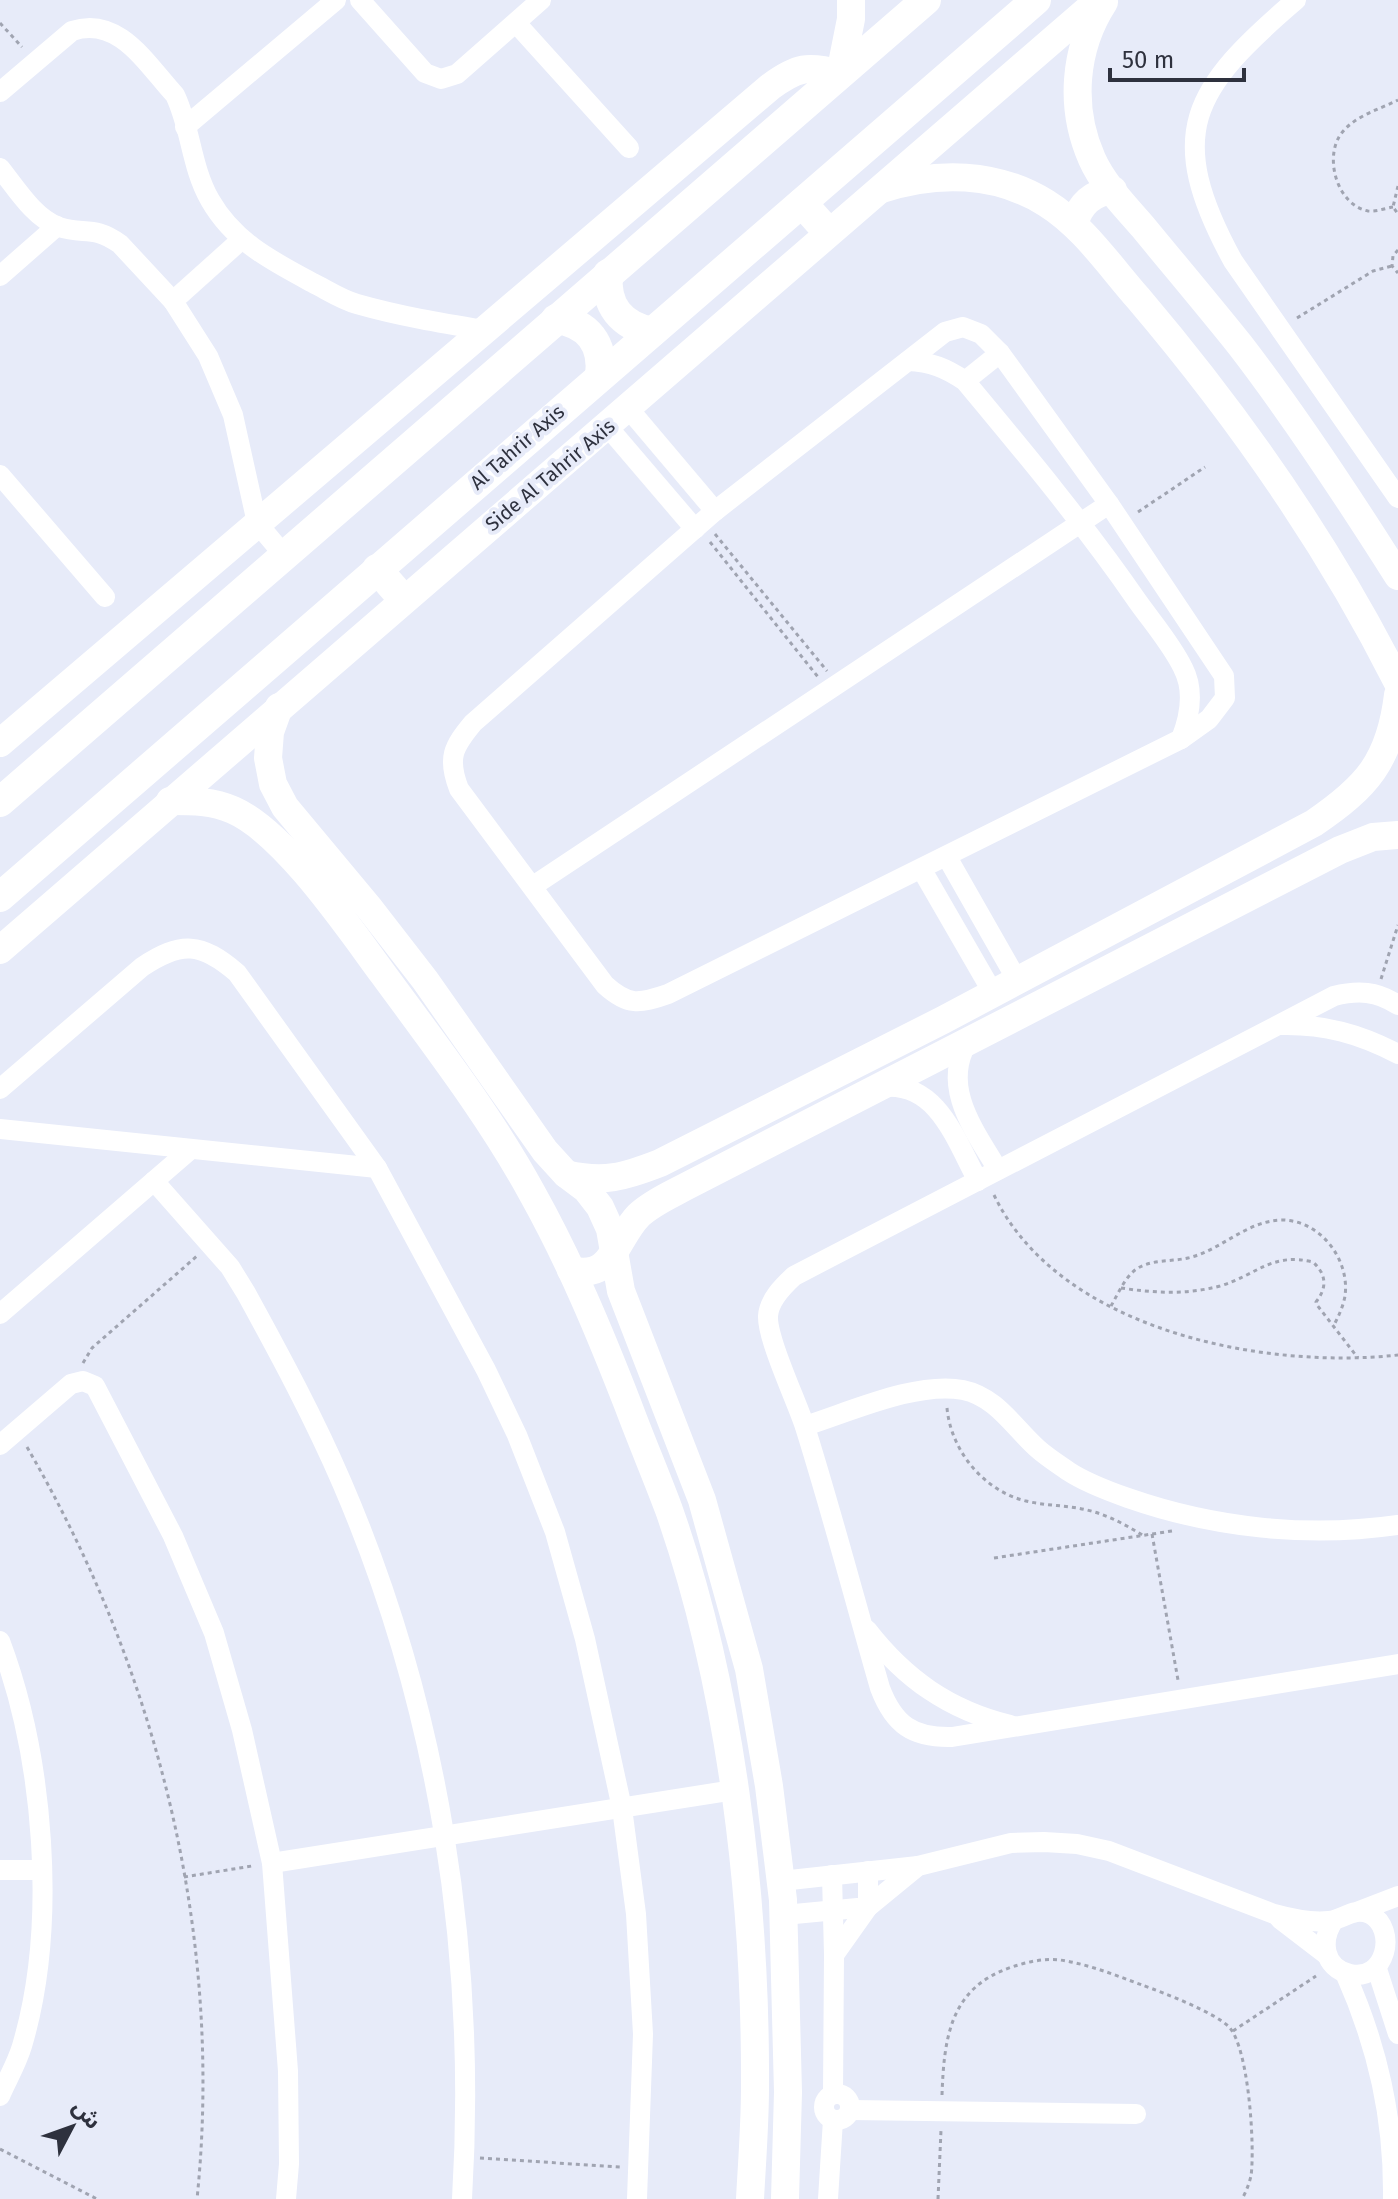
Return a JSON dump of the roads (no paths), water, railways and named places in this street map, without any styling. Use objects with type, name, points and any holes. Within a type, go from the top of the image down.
[{"type":"main road","points":[[0,802],[926,0]]},
{"type":"main road","name":"Al Tahrir Axis","points":[[0,897],[1036,0]]},
{"type":"main road","points":[[802,203],[828,232]]},
{"type":"main road","points":[[608,274],[607,288],[617,314],[627,323],[652,332]]},
{"type":"main road","points":[[556,319],[570,321],[592,336],[602,362],[600,376]]},
{"type":"main road","points":[[377,569],[403,599]]},
{"type":"street","points":[[185,127],[336,0]]},
{"type":"street","points":[[360,0],[425,73],[441,79],[457,74],[541,0]]},
{"type":"street","points":[[0,743],[791,72],[816,67],[840,74],[851,19],[851,0]]},
{"type":"street","name":"Side Al Tahrir Axis","points":[[0,950],[1099,0]]},
{"type":"street","points":[[1105,0],[1093,19],[1081,53],[1077,89],[1081,126],[1093,160],[1113,190],[1240,346],[1299,426],[1398,576]]},
{"type":"street","points":[[1296,0],[1243,48],[1218,76],[1203,100],[1196,124],[1195,157],[1200,189],[1211,220],[1233,261],[1398,498]]},
{"type":"street","points":[[516,23],[629,148]]},
{"type":"street","points":[[0,92],[72,31],[85,27],[112,31],[175,95],[198,174],[223,220],[241,240],[266,258],[354,303],[414,318],[484,330]]},
{"type":"street","points":[[0,168],[34,210],[57,226],[97,231],[120,244],[173,301],[192,328],[222,385],[233,415],[257,523],[284,555]]},
{"type":"street","points":[[874,192],[920,179],[943,176],[979,178],[1013,187],[1035,197],[1074,224],[1201,372],[1259,451],[1312,532],[1398,683]]},
{"type":"street","points":[[1074,224],[1083,204],[1102,192],[1113,190]]},
{"type":"street","points":[[0,276],[57,226]]},
{"type":"street","points":[[173,301],[241,240]]},
{"type":"street","points":[[963,327],[981,334],[1000,353],[1109,504],[1224,676],[1225,698],[1209,719],[1181,739],[922,870],[668,994],[642,1003],[619,999],[605,985],[459,789],[451,767],[457,743],[473,723],[703,522],[908,361],[945,332],[963,327]]},
{"type":"street","points":[[965,381],[1000,353]]},
{"type":"street","points":[[908,361],[928,362],[948,369],[965,381],[1081,522],[1184,668],[1190,704],[1188,722],[1181,739]]},
{"type":"street","points":[[618,417],[703,522]]},
{"type":"street","points":[[0,475],[105,597]]},
{"type":"street","points":[[533,886],[1109,504]]},
{"type":"street","points":[[1184,668],[1208,652]]},
{"type":"street","points":[[534,1196],[542,1180],[558,1172],[588,1179],[611,1180],[660,1163],[1005,987],[1314,823],[1349,799],[1377,767],[1394,728],[1398,695]]},
{"type":"street","points":[[279,707],[270,732],[268,758],[273,784],[285,807],[291,836],[352,931],[460,1080],[534,1196],[606,1350],[669,1512],[714,1676],[748,1890],[755,2087],[750,2199]]},
{"type":"street","points":[[170,801],[201,801],[231,809],[258,824],[291,836],[425,980],[523,1123],[566,1174],[586,1189],[600,1207],[610,1229],[625,1304],[702,1500],[749,1669],[769,1786],[784,1915],[788,2092],[785,2199]]},
{"type":"street","points":[[571,1270],[591,1272],[609,1262],[640,1215],[656,1202],[1340,850],[1373,837],[1398,835]]},
{"type":"street","points":[[947,857],[1005,987]]},
{"type":"street","points":[[922,870],[1005,987]]},
{"type":"street","points":[[0,1089],[142,967],[164,953],[191,948],[217,955],[237,973],[377,1168],[486,1370],[517,1435],[555,1532],[585,1639],[622,1808],[636,1914],[643,2034],[637,2199]]},
{"type":"street","points":[[1398,1005],[1376,994],[1352,992],[1334,996],[794,1276],[773,1300],[768,1316],[771,1334],[805,1426],[887,1706],[898,1721],[914,1732],[932,1738],[952,1737],[1398,1664]]},
{"type":"street","points":[[1277,1025],[1328,1028],[1353,1034],[1398,1054]]},
{"type":"street","points":[[967,1043],[958,1065],[957,1089],[987,1176]]},
{"type":"street","points":[[880,1087],[908,1088],[932,1102],[987,1176]]},
{"type":"street","points":[[0,1129],[377,1168]]},
{"type":"street","points":[[0,1314],[191,1149]]},
{"type":"street","points":[[154,1181],[230,1267],[259,1317],[341,1481],[372,1559],[420,1709],[445,1836],[461,1956],[465,2051],[462,2199]]},
{"type":"street","points":[[0,1445],[77,1381],[89,1383],[99,1392],[173,1536],[214,1633],[242,1730],[272,1863],[288,2071],[289,2164],[286,2199]]},
{"type":"street","points":[[805,1426],[921,1389],[965,1390],[985,1399],[1009,1418],[1037,1449],[1071,1473],[1108,1491],[1148,1505],[1188,1516],[1265,1528],[1338,1531],[1398,1525]]},
{"type":"street","points":[[860,1621],[895,1664],[939,1698],[990,1720],[1018,1727]]},
{"type":"street","points":[[0,1641],[16,1685],[31,1755],[42,1870],[40,1955],[22,2046],[0,2096]]},
{"type":"street","points":[[272,1863],[734,1790]]},
{"type":"street","points":[[781,1881],[918,1866],[1011,1843],[1044,1842],[1077,1844],[1141,1862],[1274,1914],[1314,1921],[1334,1920],[1398,1896]]},
{"type":"street","points":[[834,1955],[868,1907],[918,1866]]},
{"type":"street","points":[[0,1870],[42,1870]]},
{"type":"street","points":[[868,1871],[868,1907]]},
{"type":"street","points":[[832,1875],[833,2094],[825,2102],[828,2117],[941,2111],[1136,2114]]},
{"type":"street","points":[[784,1915],[868,1907]]},
{"type":"street","points":[[1274,1914],[1335,1964],[1356,1975],[1377,1969],[1388,1952],[1387,1932],[1398,1907]]},
{"type":"street","points":[[1359,1911],[1376,1917],[1387,1932]]},
{"type":"street","points":[[1334,1920],[1325,1936],[1335,1964],[1365,2021],[1383,2083],[1392,2147],[1393,2199]]},
{"type":"street","points":[[1377,1969],[1398,2034]]},
{"type":"street","points":[[828,2199],[842,2115]]}]
